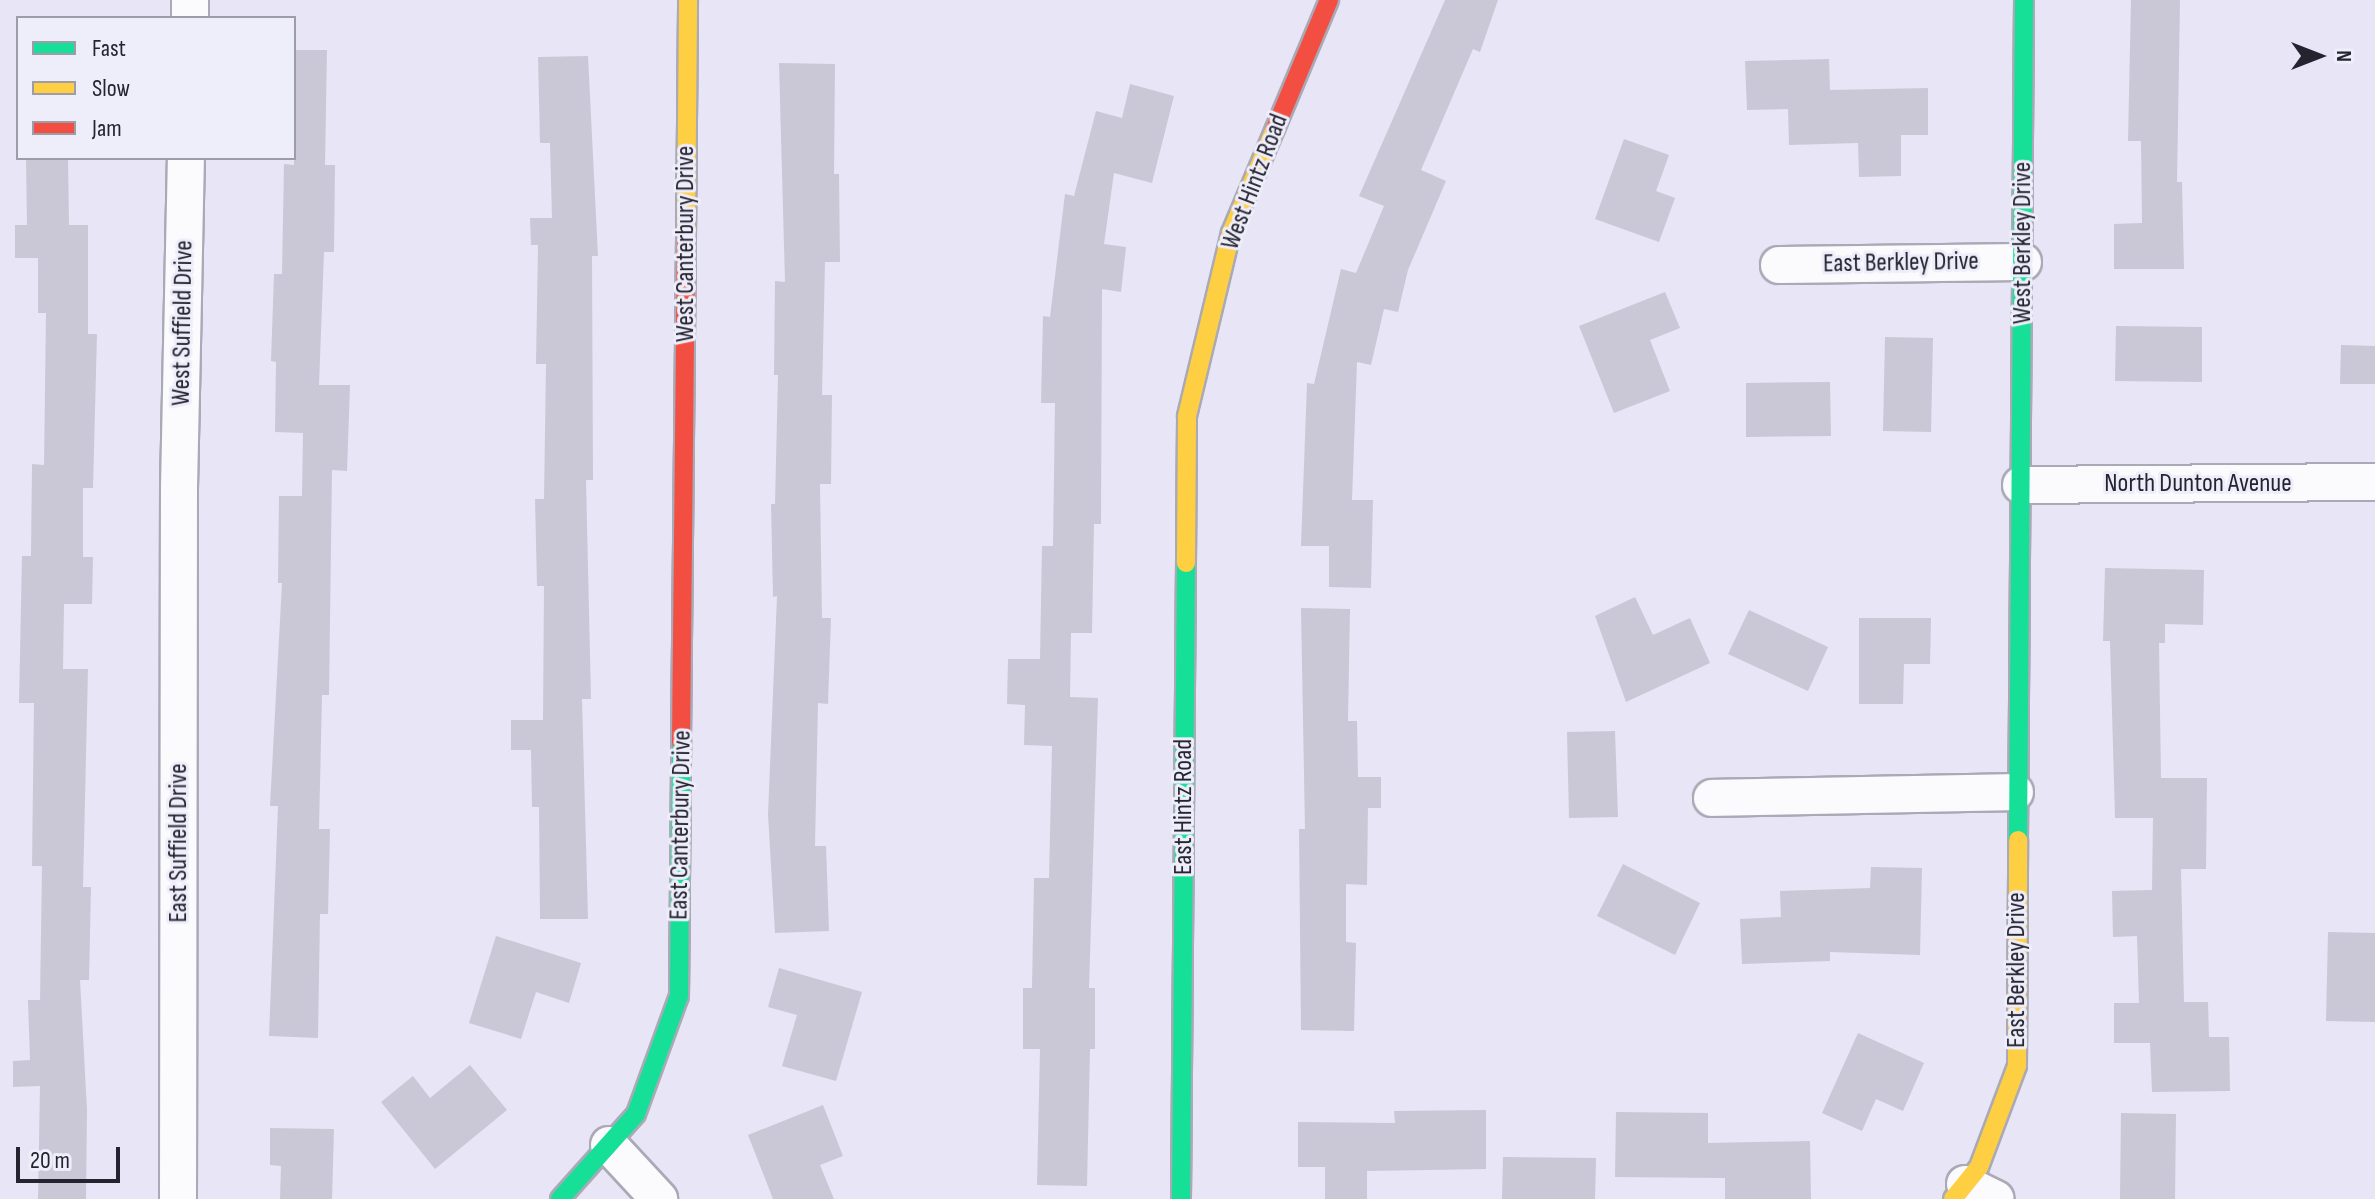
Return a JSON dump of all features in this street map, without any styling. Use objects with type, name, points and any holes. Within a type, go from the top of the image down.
[{"type":"street","name":"West Canterbury Drive","points":[[684,488],[688,0]]},
{"type":"street","name":"West Hintz Road","points":[[1187,416],[1231,233],[1329,0]]},
{"type":"street","name":"West Berkley Drive","points":[[2021,485],[2024,0]]},
{"type":"street","name":"West Suffield Drive","points":[[179,488],[186,160]]},
{"type":"street","name":"East Berkley Drive","points":[[1779,265],[2023,262]]},
{"type":"street","name":"East Hintz Road","points":[[1181,1199],[1187,416]]},
{"type":"street","name":"North Dunton Avenue","points":[[2021,485],[2375,482]]},
{"type":"street","name":"East Berkley Drive","points":[[1971,1194],[2017,1066],[2015,792],[2021,485]]},
{"type":"street","name":"East Suffield Drive","points":[[178,1199],[179,488]]},
{"type":"street","name":"East Canterbury Drive","points":[[560,1199],[636,1114],[679,996],[684,488]]},
{"type":"street","points":[[1712,798],[2015,792]]},
{"type":"street","points":[[609,1145],[659,1199]]},
{"type":"building","points":[[1445,0],[1498,0],[1480,52],[1473,49],[1421,170],[1446,181],[1408,270],[1398,312],[1384,309],[1371,365],[1357,362],[1352,500],[1373,500],[1371,588],[1329,587],[1329,546],[1301,546],[1307,383],[1314,384],[1341,269],[1356,273],[1384,206],[1359,196]]},
{"type":"building","points":[[2131,0],[2180,0],[2177,182],[2182,182],[2184,269],[2114,269],[2114,224],[2142,223],[2141,141],[2128,141]]},
{"type":"building","points":[[296,50],[327,50],[325,165],[335,165],[334,252],[324,252],[319,385],[350,385],[347,471],[332,470],[329,695],[322,695],[319,829],[330,829],[328,914],[320,914],[318,1038],[269,1036],[278,806],[270,806],[282,583],[278,583],[279,496],[302,496],[303,433],[275,432],[276,362],[271,361],[274,274],[282,274],[284,164],[294,165]]},
{"type":"building","points":[[588,56],[598,256],[592,256],[593,480],[586,480],[591,699],[582,699],[588,919],[540,919],[539,807],[532,807],[531,750],[511,750],[511,720],[543,720],[544,586],[537,586],[535,499],[544,499],[546,364],[536,364],[538,245],[531,245],[530,218],[552,218],[550,143],[540,143],[538,57]]},
{"type":"building","points":[[1829,59],[1830,90],[1928,88],[1928,135],[1901,135],[1901,176],[1859,177],[1858,143],[1789,145],[1788,109],[1747,110],[1745,61]]},
{"type":"building","points":[[779,63],[835,64],[834,174],[839,174],[840,262],[825,262],[822,395],[832,395],[831,484],[820,484],[822,618],[831,618],[828,704],[818,703],[815,846],[826,846],[829,931],[775,933],[768,815],[777,596],[773,597],[771,504],[775,504],[778,375],[774,375],[775,281],[785,282]]},
{"type":"building","points":[[1130,84],[1174,96],[1152,183],[1114,173],[1104,244],[1126,247],[1121,292],[1102,289],[1101,524],[1094,524],[1092,633],[1071,633],[1070,697],[1098,698],[1089,988],[1095,988],[1095,1049],[1090,1049],[1087,1186],[1037,1185],[1040,1049],[1023,1049],[1023,988],[1032,988],[1034,878],[1049,878],[1052,746],[1024,745],[1025,705],[1007,704],[1008,659],[1040,659],[1042,546],[1053,546],[1055,403],[1041,403],[1043,316],[1050,317],[1065,194],[1074,196],[1096,111],[1122,118]]},
{"type":"building","points":[[1624,139],[1669,155],[1656,191],[1675,198],[1659,242],[1595,219]]},
{"type":"building","points":[[26,160],[68,160],[69,225],[88,225],[88,334],[97,334],[93,488],[83,488],[83,557],[93,557],[92,604],[64,604],[63,669],[88,669],[83,887],[91,887],[89,980],[80,980],[87,1110],[86,1199],[38,1199],[40,1086],[13,1087],[13,1061],[30,1060],[28,1000],[40,1000],[42,866],[32,866],[34,703],[19,703],[22,556],[31,556],[32,464],[44,465],[46,313],[38,313],[38,258],[15,258],[15,225],[27,225]]},
{"type":"building","points":[[1665,292],[1680,328],[1650,340],[1670,391],[1614,413],[1579,326]]},
{"type":"building","points":[[2116,326],[2202,327],[2202,382],[2115,381]]},
{"type":"building","points":[[1885,337],[1933,338],[1931,432],[1883,431]]},
{"type":"building","points":[[2341,345],[2375,346],[2375,384],[2340,384]]},
{"type":"building","points":[[1830,382],[1831,436],[1746,437],[1746,383]]},
{"type":"building","points":[[2105,568],[2204,570],[2203,625],[2165,624],[2165,643],[2159,643],[2161,778],[2207,778],[2206,869],[2181,869],[2184,1002],[2208,1002],[2209,1037],[2229,1037],[2230,1091],[2152,1092],[2150,1043],[2114,1043],[2114,1003],[2139,1003],[2137,936],[2113,937],[2112,891],[2152,890],[2153,818],[2115,818],[2110,641],[2103,641]]},
{"type":"building","points":[[1635,597],[1653,635],[1690,618],[1710,663],[1626,702],[1595,616]]},
{"type":"building","points":[[1301,608],[1350,609],[1348,721],[1357,721],[1358,777],[1381,777],[1381,808],[1368,808],[1367,885],[1346,884],[1346,942],[1356,943],[1354,1031],[1301,1030],[1299,829],[1305,829]]},
{"type":"building","points":[[1749,610],[1828,647],[1808,691],[1728,654]]},
{"type":"building","points":[[1859,618],[1931,618],[1930,664],[1904,664],[1903,704],[1859,704]]},
{"type":"building","points":[[1615,731],[1618,817],[1569,818],[1567,732]]},
{"type":"building","points":[[1623,864],[1700,903],[1675,955],[1597,916]]},
{"type":"building","points":[[1871,867],[1922,868],[1920,955],[1830,952],[1830,961],[1742,964],[1740,919],[1781,917],[1780,891],[1870,888]]},
{"type":"building","points":[[2328,932],[2375,933],[2375,1022],[2326,1021]]},
{"type":"building","points":[[496,936],[581,963],[569,1003],[536,992],[521,1039],[469,1023]]},
{"type":"building","points":[[779,968],[862,992],[836,1081],[782,1066],[797,1015],[768,1007]]},
{"type":"building","points":[[1858,1033],[1924,1063],[1903,1111],[1876,1099],[1862,1131],[1822,1113]]},
{"type":"building","points":[[470,1065],[507,1110],[435,1169],[381,1102],[413,1076],[430,1098]]},
{"type":"building","points":[[823,1105],[843,1156],[820,1165],[834,1199],[773,1199],[748,1135]]},
{"type":"building","points":[[1486,1110],[1486,1169],[1367,1171],[1367,1199],[1325,1199],[1325,1167],[1298,1167],[1298,1122],[1395,1123],[1394,1111]]},
{"type":"building","points":[[1616,1112],[1708,1113],[1708,1143],[1810,1141],[1811,1199],[1725,1199],[1725,1178],[1615,1177]]},
{"type":"building","points":[[2121,1113],[2176,1114],[2175,1199],[2120,1199]]},
{"type":"building","points":[[270,1128],[334,1129],[332,1199],[280,1199],[281,1166],[270,1165]]},
{"type":"building","points":[[1503,1157],[1596,1158],[1595,1199],[1502,1199]]},
{"type":"traffic: fast","points":[[2018,840],[2024,0]]},
{"type":"traffic: fast","points":[[1181,1199],[1186,563]]},
{"type":"traffic: fast","points":[[560,1199],[636,1114],[679,996],[681,742]]},
{"type":"traffic: slow","points":[[686,237],[688,0]]},
{"type":"traffic: slow","points":[[1186,563],[1187,416],[1231,233],[1275,129]]},
{"type":"traffic: slow","points":[[1953,1199],[1979,1167],[2017,1066],[2018,840]]},
{"type":"traffic: jam","points":[[1275,129],[1329,0]]},
{"type":"traffic: jam","points":[[681,742],[686,237]]}]
